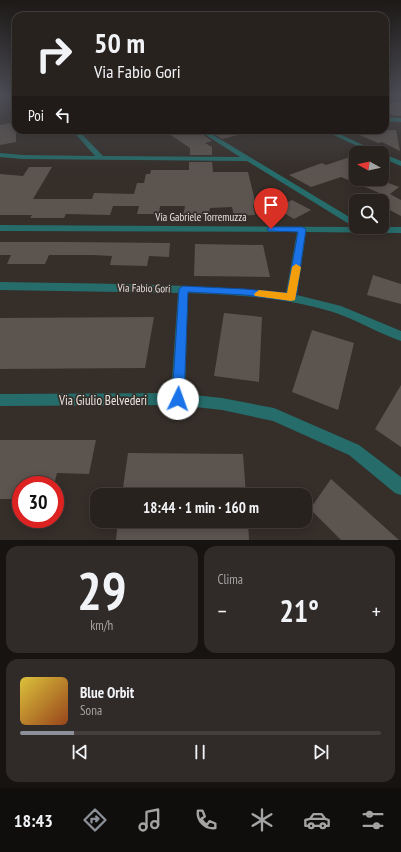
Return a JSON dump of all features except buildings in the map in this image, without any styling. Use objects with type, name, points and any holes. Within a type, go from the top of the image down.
[{"type":"street","points":[[79,134],[101,158]]},
{"type":"street","points":[[208,134],[349,221]]},
{"type":"street","points":[[335,134],[361,146]]},
{"type":"street","points":[[0,155],[101,158],[249,159]]},
{"type":"street","points":[[389,158],[401,164]]},
{"type":"street","name":"Via Gabriele Torremuzza","points":[[0,228],[349,229]]},
{"type":"street","points":[[291,297],[302,229]]},
{"type":"street","name":"Via Gabriele Torremuzza","points":[[389,230],[401,230]]},
{"type":"street","name":"Via Fabio Gori","points":[[0,286],[183,289],[245,292],[291,297],[337,309],[401,336]]},
{"type":"street","points":[[178,399],[183,289]]},
{"type":"street","name":"Via Giulio Belvederi","points":[[0,400],[178,399],[222,404],[274,415],[354,450],[401,487]]},
{"type":"slow traffic","points":[[259,294],[291,297],[296,267]]},
{"type":"route","points":[[178,399],[183,289],[245,292],[291,297],[302,229],[271,229]]}]
